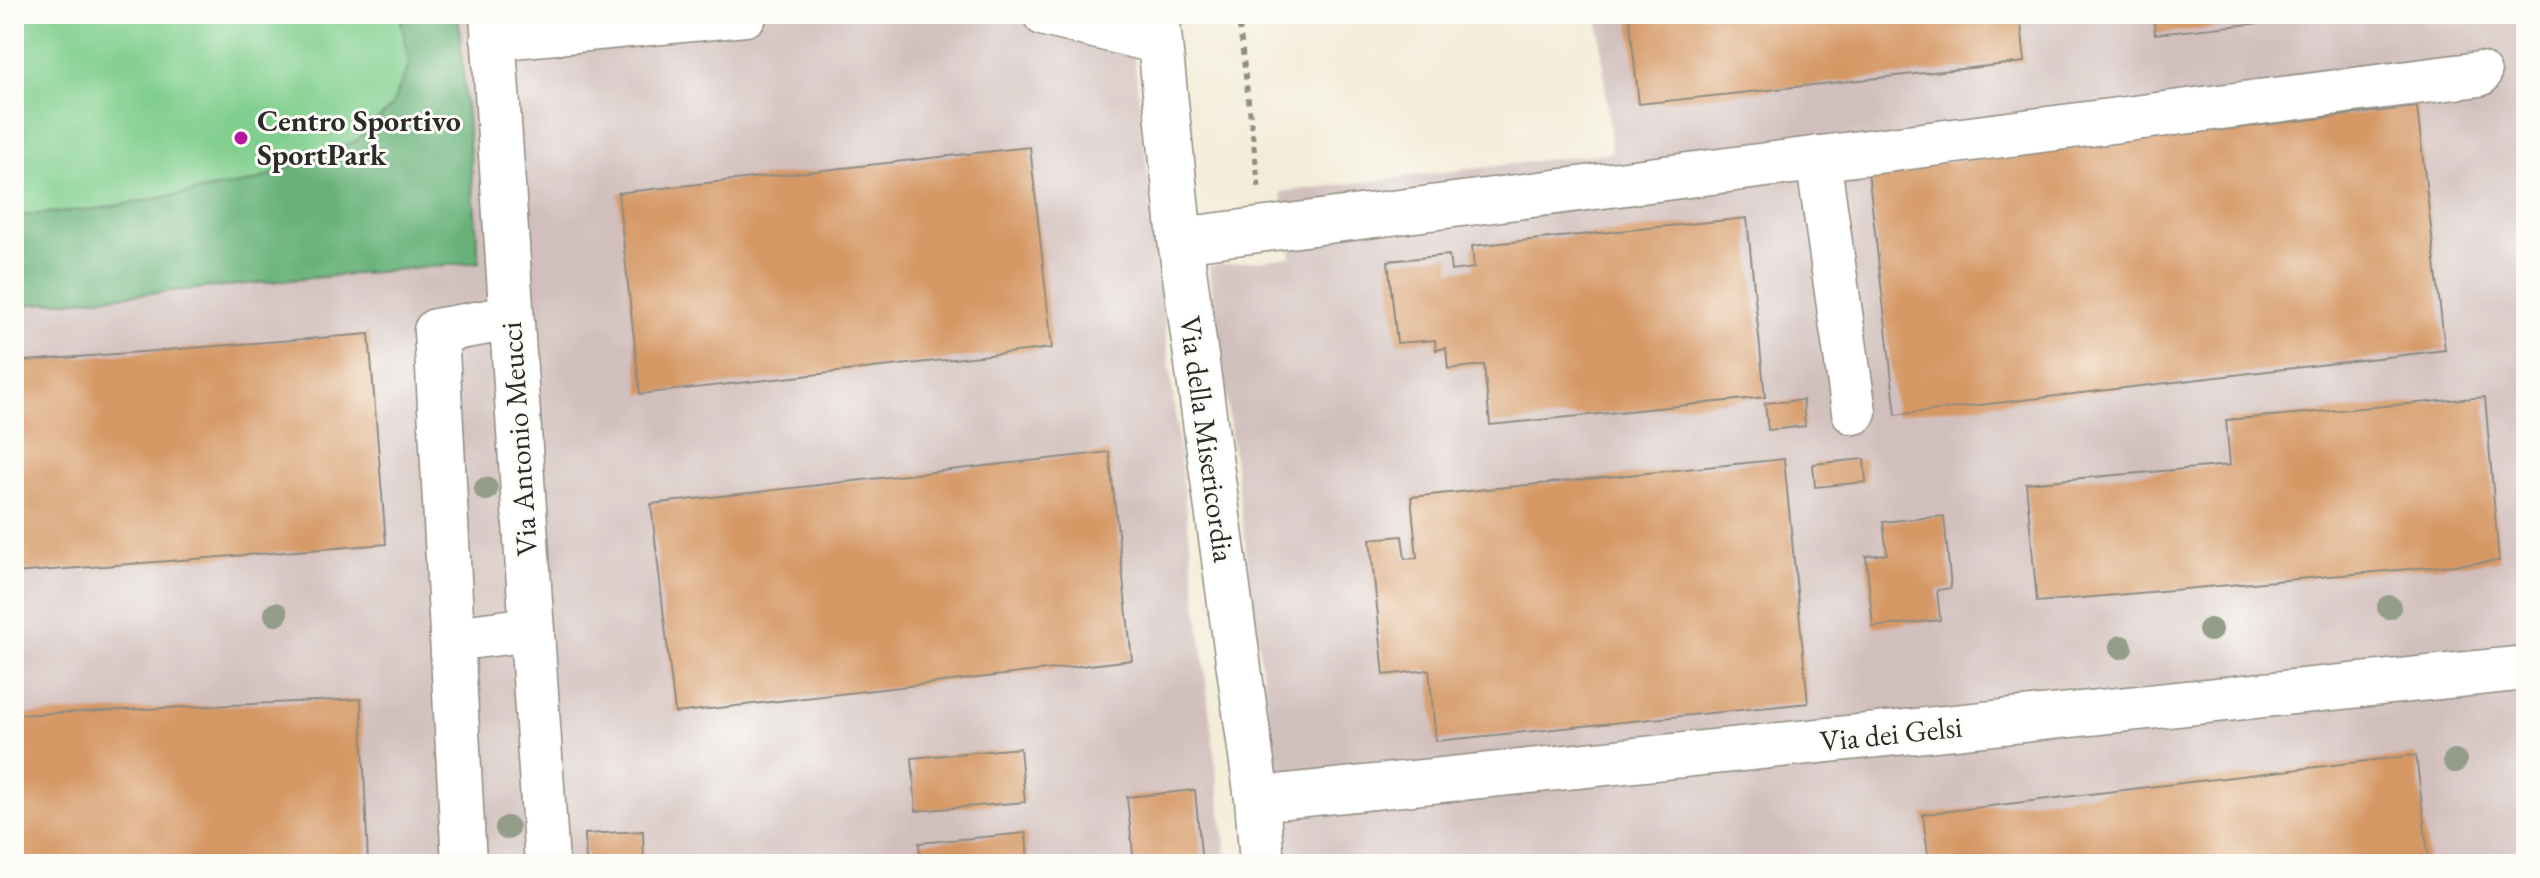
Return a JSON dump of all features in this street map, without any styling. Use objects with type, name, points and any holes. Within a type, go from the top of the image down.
[{"type":"street","points":[[492,26],[745,14]]},
{"type":"street","points":[[1045,14],[1159,28]]},
{"type":"street","name":"Via Antonio Meucci","points":[[492,26],[547,864]]},
{"type":"street","name":"Via della Misericordia","points":[[1159,28],[1180,240],[1257,799],[1262,864]]},
{"type":"street","points":[[1180,240],[2479,74]]},
{"type":"street","points":[[1818,158],[1854,412]]},
{"type":"street","points":[[464,864],[436,331],[511,318]]},
{"type":"street","points":[[452,639],[532,629]]},
{"type":"street","name":"Via dei Gelsi","points":[[1257,799],[2526,668]]},
{"type":"path","points":[[1238,14],[1265,229]]},
{"type":"shaded area","points":[[458,14],[1129,14],[1227,864],[14,864],[14,306],[479,262]]},
{"type":"shaded area","points":[[1598,14],[2526,14],[2526,864],[1282,864],[1266,702],[1209,266],[1291,257],[1281,192],[1612,152]]},
{"type":"green space","name":"Centro Sportivo SportPark","points":[[14,14],[458,14],[479,262],[14,306]]},
{"type":"green space","points":[[400,14],[458,14],[479,262],[14,306],[14,216],[96,209],[252,182],[356,141],[391,107],[409,66]]},
{"type":"building","points":[[1629,14],[2020,14],[2025,62],[1639,104]]},
{"type":"building","points":[[2153,14],[2328,14],[2328,16],[2155,34]]},
{"type":"building","points":[[2417,107],[2445,350],[1896,415],[1868,171]]},
{"type":"building","points":[[1030,147],[1052,348],[640,394],[618,193]]},
{"type":"building","points":[[1747,218],[1765,397],[1490,425],[1484,365],[1448,369],[1446,348],[1436,350],[1435,340],[1397,343],[1388,261],[1449,255],[1451,271],[1474,268],[1472,246]]},
{"type":"building","points":[[369,334],[386,544],[14,573],[14,362]]},
{"type":"building","points":[[2485,397],[2499,561],[2037,602],[2026,483],[2230,465],[2226,420]]},
{"type":"building","points":[[1803,400],[1805,426],[1768,430],[1765,403]]},
{"type":"building","points":[[1109,452],[1132,660],[675,713],[651,504]]},
{"type":"building","points":[[1784,459],[1808,703],[1436,741],[1429,670],[1384,675],[1370,539],[1402,536],[1405,559],[1417,558],[1411,497]]},
{"type":"building","points":[[1864,459],[1866,482],[1815,487],[1813,464]]},
{"type":"building","points":[[1944,516],[1951,588],[1937,590],[1940,620],[1873,627],[1866,556],[1887,554],[1883,522]]},
{"type":"building","points":[[361,699],[368,864],[14,864],[14,715]]},
{"type":"building","points":[[1020,748],[1025,802],[916,811],[912,758]]},
{"type":"building","points":[[2416,755],[2429,864],[1929,864],[1923,814]]},
{"type":"building","points":[[1195,790],[1202,864],[1134,864],[1127,797]]},
{"type":"building","points":[[643,831],[644,864],[586,864],[585,834]]},
{"type":"building","points":[[1026,833],[1028,864],[921,864],[919,843]]},
{"type":"place","name":"Centro Sportivo SportPark","points":[[241,138]]}]
